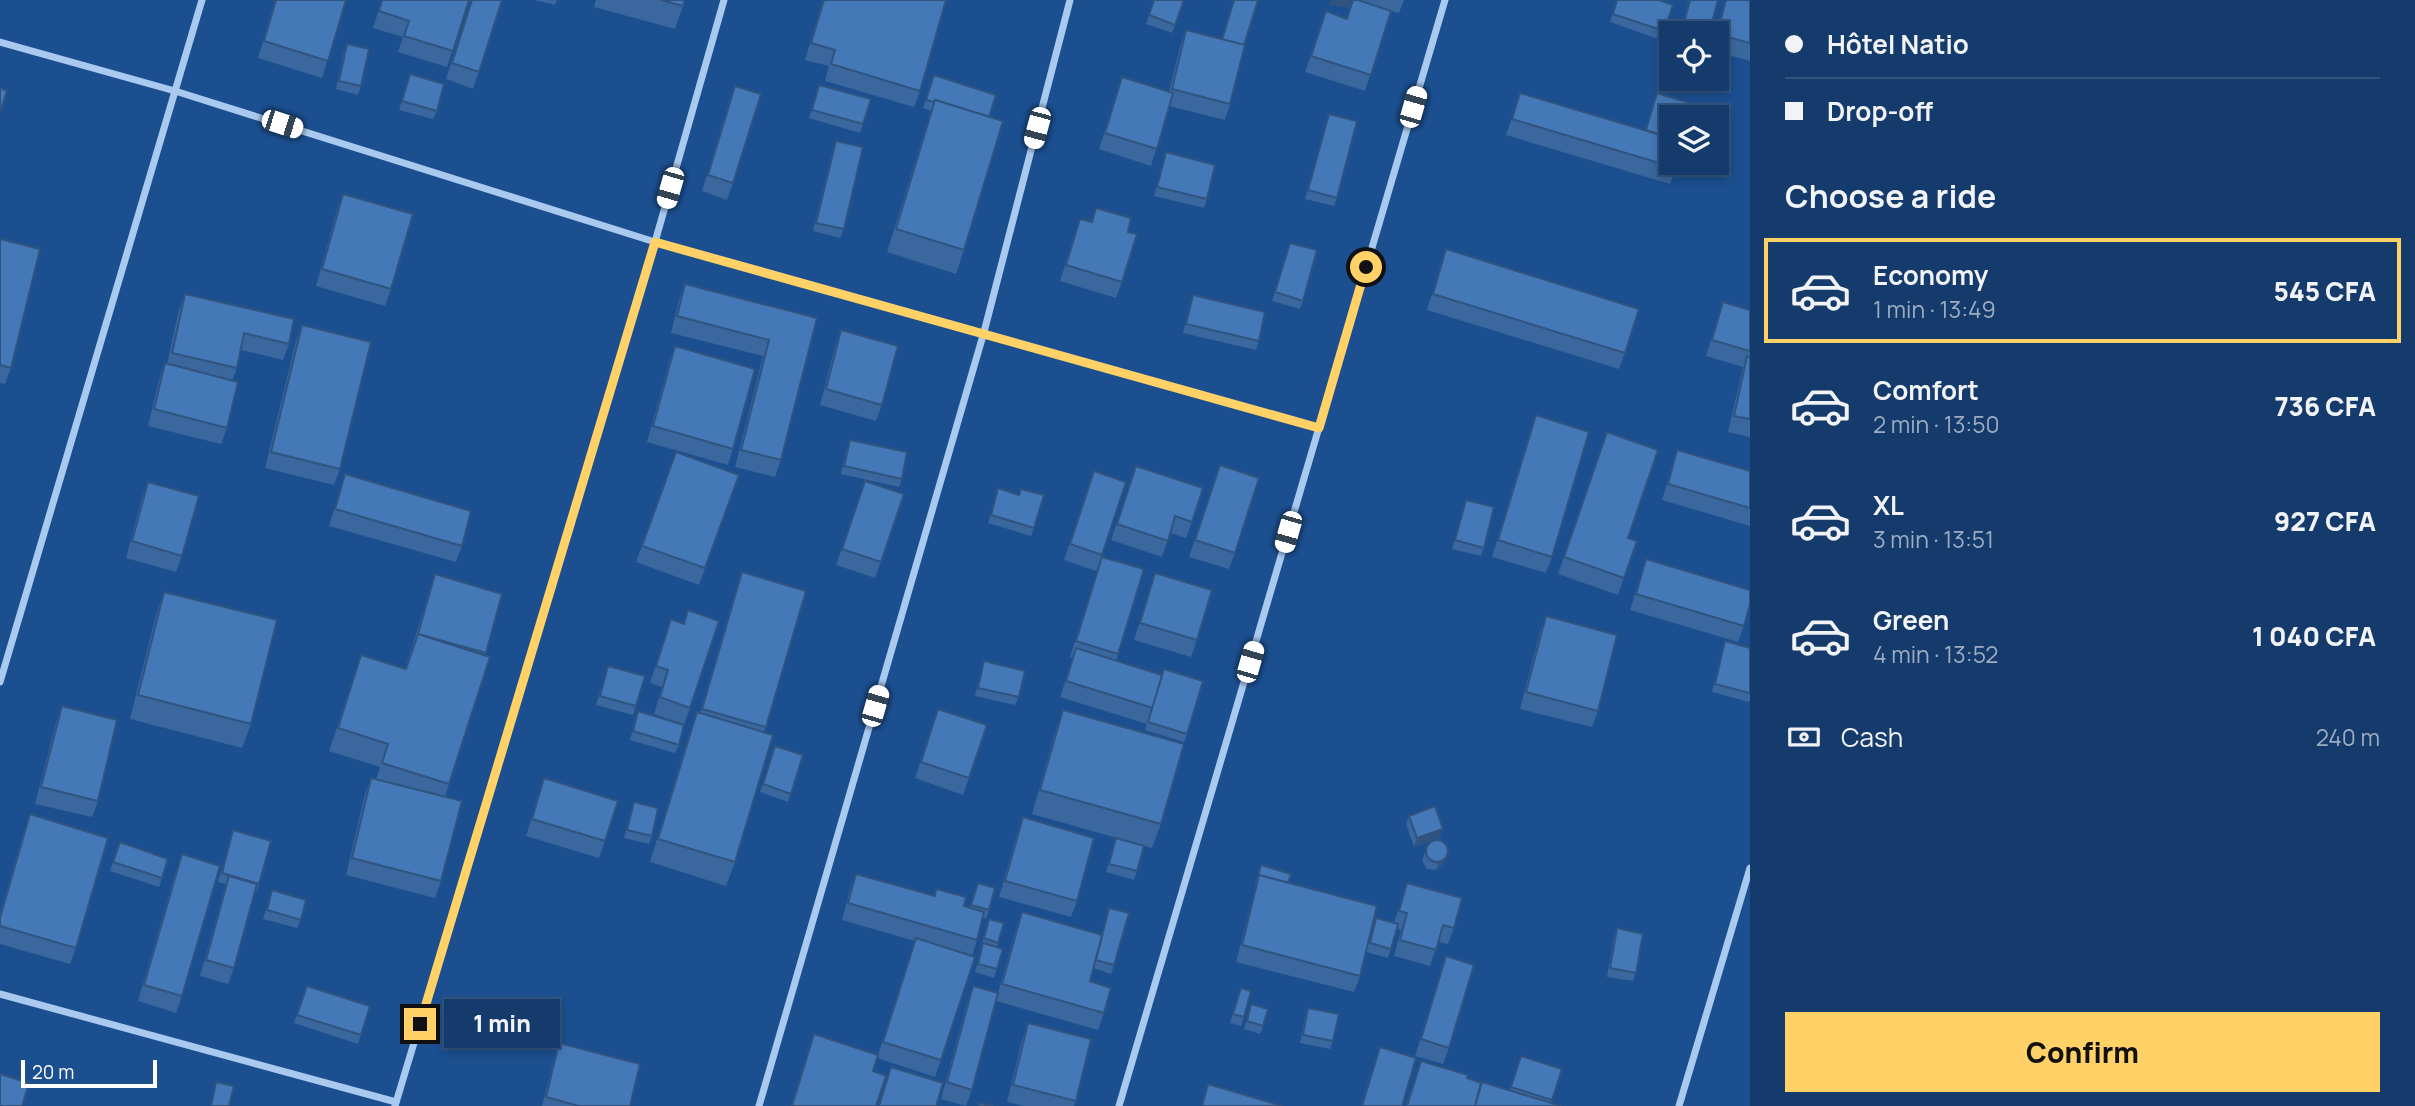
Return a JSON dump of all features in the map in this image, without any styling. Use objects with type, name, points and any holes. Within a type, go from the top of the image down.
[{"type":"street","points":[[0,682],[202,0]]},
{"type":"street","points":[[0,994],[396,1104],[655,242],[724,0]]},
{"type":"street","points":[[759,1106],[984,332],[1070,0]]},
{"type":"street","points":[[1119,1106],[1445,0]]},
{"type":"street","points":[[0,42],[175,91],[655,242],[1319,428]]},
{"type":"street","points":[[1679,1106],[1750,868]]},
{"type":"building","points":[[276,0],[346,0],[328,61],[264,41]]},
{"type":"building","points":[[382,0],[469,0],[453,51],[404,36],[409,21],[379,11]]},
{"type":"building","points":[[472,0],[502,0],[479,72],[452,63]]},
{"type":"building","points":[[661,0],[685,0],[683,6]]},
{"type":"building","points":[[824,0],[946,0],[920,91],[831,64],[835,50],[811,43]]},
{"type":"building","points":[[1154,0],[1184,0],[1175,25],[1149,15]]},
{"type":"building","points":[[1234,0],[1258,0],[1244,45],[1222,40]]},
{"type":"building","points":[[1353,0],[1391,11],[1371,75],[1311,56],[1326,11],[1347,19]]},
{"type":"building","points":[[1617,0],[1659,0],[1673,5],[1667,21],[1659,21],[1659,29],[1613,14]]},
{"type":"building","points":[[1690,0],[1718,0],[1712,21],[1685,21]]},
{"type":"building","points":[[1726,0],[1750,0],[1750,43],[1729,37],[1729,21],[1720,21]]},
{"type":"building","points":[[1186,30],[1245,45],[1230,104],[1172,89]]},
{"type":"building","points":[[347,44],[369,49],[361,86],[339,81]]},
{"type":"building","points":[[410,74],[444,84],[437,111],[402,101]]},
{"type":"building","points":[[934,75],[996,95],[989,117],[935,100],[926,100]]},
{"type":"building","points":[[1122,77],[1173,93],[1157,149],[1105,133]]},
{"type":"building","points":[[819,85],[871,99],[863,124],[812,110]]},
{"type":"building","points":[[735,86],[761,94],[733,183],[708,175]]},
{"type":"building","points":[[0,88],[7,91],[0,113]]},
{"type":"building","points":[[1520,93],[1659,134],[1659,163],[1512,119]]},
{"type":"building","points":[[1657,93],[1693,104],[1659,105],[1659,134],[1646,130]]},
{"type":"building","points":[[935,100],[1003,121],[964,250],[896,229]]},
{"type":"building","points":[[1329,114],[1357,121],[1337,198],[1308,190]]},
{"type":"building","points":[[836,141],[863,147],[844,229],[816,223]]},
{"type":"building","points":[[1166,152],[1215,165],[1207,199],[1157,187]]},
{"type":"building","points":[[343,194],[413,214],[391,289],[322,269]]},
{"type":"building","points":[[1096,208],[1131,218],[1128,232],[1137,234],[1122,282],[1066,265],[1080,219],[1092,222]]},
{"type":"building","points":[[0,239],[40,249],[11,368],[0,365]]},
{"type":"building","points":[[1290,243],[1317,250],[1303,301],[1275,292]]},
{"type":"building","points":[[1446,249],[1639,309],[1625,353],[1433,294]]},
{"type":"building","points":[[685,284],[817,318],[781,460],[741,450],[769,340],[677,316]]},
{"type":"building","points":[[185,294],[294,319],[289,344],[244,333],[237,368],[172,353]]},
{"type":"building","points":[[1193,295],[1265,312],[1259,341],[1186,324]]},
{"type":"building","points":[[1723,302],[1750,310],[1750,351],[1712,340]]},
{"type":"building","points":[[302,325],[371,342],[340,469],[271,452]]},
{"type":"building","points":[[841,330],[898,346],[882,405],[826,389]]},
{"type":"building","points":[[675,346],[755,369],[733,449],[653,426]]},
{"type":"building","points":[[1747,356],[1750,357],[1750,419],[1734,416]]},
{"type":"building","points":[[165,363],[238,382],[227,428],[154,409]]},
{"type":"building","points":[[1536,415],[1589,432],[1552,557],[1498,540]]},
{"type":"building","points":[[1607,432],[1658,450],[1628,538],[1637,541],[1624,578],[1564,557]]},
{"type":"building","points":[[850,440],[907,452],[902,479],[844,466]]},
{"type":"building","points":[[1677,450],[1750,471],[1750,508],[1668,484]]},
{"type":"building","points":[[676,452],[739,475],[705,568],[642,546]]},
{"type":"building","points":[[1220,465],[1259,478],[1235,553],[1195,540]]},
{"type":"building","points":[[1136,466],[1203,488],[1192,522],[1175,516],[1168,541],[1117,524]]},
{"type":"building","points":[[1094,471],[1126,482],[1102,555],[1070,544]]},
{"type":"building","points":[[345,474],[471,511],[462,546],[335,509]]},
{"type":"building","points":[[865,481],[904,494],[881,562],[842,549]]},
{"type":"building","points":[[148,482],[199,496],[182,556],[132,541]]},
{"type":"building","points":[[998,488],[1019,495],[1021,489],[1044,495],[1034,528],[991,515]]},
{"type":"building","points":[[1466,500],[1494,507],[1484,548],[1455,540]]},
{"type":"building","points":[[1102,557],[1144,569],[1118,654],[1076,641]]},
{"type":"building","points":[[1646,559],[1750,590],[1750,604],[1744,626],[1636,594]]},
{"type":"building","points":[[742,572],[806,591],[766,727],[702,709]]},
{"type":"building","points":[[1155,573],[1212,590],[1197,640],[1140,623]]},
{"type":"building","points":[[435,574],[502,594],[486,653],[418,634]]},
{"type":"building","points":[[164,592],[277,620],[251,724],[138,695]]},
{"type":"building","points":[[688,610],[719,621],[690,708],[660,697],[668,670],[656,666],[671,619],[684,624]]},
{"type":"building","points":[[1546,616],[1617,635],[1598,711],[1526,692]]},
{"type":"building","points":[[418,634],[490,657],[449,784],[382,763],[388,744],[338,728],[361,655],[406,669]]},
{"type":"building","points":[[1725,641],[1750,648],[1750,693],[1715,684]]},
{"type":"building","points":[[1076,648],[1162,675],[1153,708],[1066,681]]},
{"type":"building","points":[[984,661],[1025,671],[1019,697],[978,688]]},
{"type":"building","points":[[608,666],[645,676],[636,706],[600,696]]},
{"type":"building","points":[[1164,669],[1203,681],[1187,734],[1148,722]]},
{"type":"building","points":[[62,706],[117,720],[98,801],[41,787]]},
{"type":"building","points":[[938,709],[987,725],[969,778],[921,762]]},
{"type":"building","points":[[1063,710],[1184,744],[1161,824],[1040,790]]},
{"type":"building","points":[[638,711],[684,725],[679,745],[633,731]]},
{"type":"building","points":[[697,712],[773,735],[735,862],[658,839]]},
{"type":"building","points":[[775,746],[803,755],[791,794],[763,784]]},
{"type":"building","points":[[371,778],[462,801],[441,881],[352,858]]},
{"type":"building","points":[[544,778],[618,801],[605,841],[532,819]]},
{"type":"building","points":[[634,802],[658,808],[652,836],[627,830]]},
{"type":"building","points":[[1435,806],[1443,829],[1417,838],[1409,816]]},
{"type":"building","points":[[30,814],[108,838],[76,948],[0,926]]},
{"type":"building","points":[[1023,817],[1094,838],[1077,901],[1005,881]]},
{"type":"building","points":[[233,830],[271,841],[259,884],[222,873]]},
{"type":"building","points":[[1116,838],[1144,846],[1137,871],[1109,864]]},
{"type":"building","points":[[1437,840],[1447,847],[1448,851],[1441,861],[1437,862],[1427,855],[1426,851],[1433,841]]},
{"type":"building","points":[[120,842],[168,859],[162,878],[113,862]]},
{"type":"building","points":[[182,854],[220,866],[182,996],[144,985]]},
{"type":"building","points":[[1261,865],[1291,874],[1288,883],[1259,877],[1258,876]]},
{"type":"building","points":[[856,874],[935,896],[936,889],[966,897],[964,906],[984,912],[977,940],[848,903]]},
{"type":"building","points":[[1259,875],[1377,906],[1360,976],[1242,945]]},
{"type":"building","points":[[229,876],[257,884],[234,968],[206,960]]},
{"type":"building","points":[[978,883],[995,888],[989,910],[971,905]]},
{"type":"building","points":[[1407,883],[1462,898],[1454,928],[1443,925],[1436,950],[1400,940],[1407,913],[1399,911]]},
{"type":"building","points":[[272,890],[306,900],[301,920],[267,910]]},
{"type":"building","points":[[1109,908],[1129,913],[1114,965],[1096,960]]},
{"type":"building","points":[[1022,912],[1102,935],[1090,981],[1111,988],[1104,1013],[1002,984]]},
{"type":"building","points":[[1376,918],[1398,924],[1391,949],[1370,943]]},
{"type":"building","points":[[989,919],[1004,923],[998,943],[984,938]]},
{"type":"building","points":[[1617,928],[1643,934],[1636,973],[1610,968]]},
{"type":"building","points":[[916,938],[975,957],[941,1060],[883,1042]]},
{"type":"building","points":[[983,943],[1003,949],[997,969],[978,964]]},
{"type":"building","points":[[1446,956],[1474,965],[1449,1048],[1421,1039]]},
{"type":"building","points":[[307,986],[370,1006],[361,1035],[297,1015]]},
{"type":"building","points":[[973,986],[998,993],[972,1090],[947,1082]]},
{"type":"building","points":[[1241,988],[1251,991],[1244,1017],[1233,1014]]},
{"type":"building","points":[[1251,1004],[1268,1009],[1263,1026],[1247,1021]]},
{"type":"building","points":[[1308,1008],[1339,1014],[1333,1041],[1303,1035]]},
{"type":"building","points":[[1028,1023],[1091,1039],[1076,1101],[1013,1085]]},
{"type":"building","points":[[814,1034],[878,1055],[873,1071],[886,1076],[876,1106],[792,1106]]},
{"type":"building","points":[[559,1043],[640,1064],[630,1106],[579,1106],[546,1097]]},
{"type":"building","points":[[1380,1047],[1416,1058],[1402,1106],[1362,1106]]},
{"type":"building","points":[[1521,1056],[1562,1069],[1552,1100],[1511,1087]]},
{"type":"building","points":[[1421,1061],[1468,1075],[1467,1078],[1481,1083],[1475,1106],[1407,1106]]},
{"type":"building","points":[[891,1067],[943,1083],[936,1106],[879,1106]]},
{"type":"building","points":[[0,1074],[29,1083],[22,1106],[0,1106]]},
{"type":"building","points":[[216,1082],[234,1086],[229,1106],[211,1106]]},
{"type":"building","points":[[1482,1082],[1561,1106],[1475,1106]]},
{"type":"building","points":[[1208,1084],[1282,1106],[1202,1106]]},
{"type":"route","points":[[420,1024],[655,242],[1319,428],[1366,267]]}]
